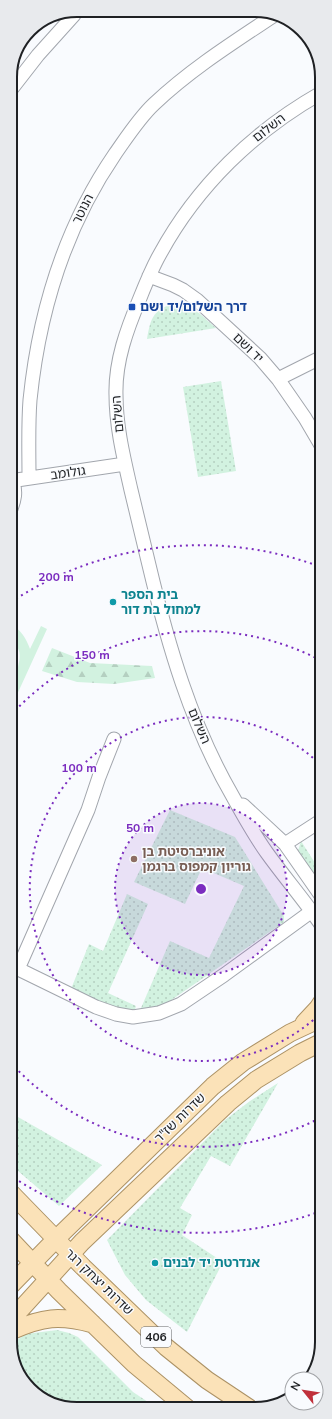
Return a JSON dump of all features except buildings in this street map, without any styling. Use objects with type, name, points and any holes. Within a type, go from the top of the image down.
[{"type":"main road","points":[[299,1028],[315,1011]]},
{"type":"main road","name":"שדרות שז\"ר","points":[[17,1279],[213,1086],[243,1062],[290,1033],[315,1021]]},
{"type":"main road","name":"שדרות שז\"ר","points":[[17,1314],[70,1255],[228,1103],[256,1080],[300,1052],[315,1045]]},
{"type":"main road","name":"שדרות יצחק רגר","points":[[17,1200],[70,1255],[184,1362],[241,1402]]},
{"type":"main road","name":"406","points":[[17,1246],[134,1364],[180,1402]]},
{"type":"main road","points":[[17,1328],[26,1324],[53,1318],[77,1320],[93,1324]]},
{"type":"street","points":[[17,82],[38,54],[72,17]]},
{"type":"street","name":"הנוטר","points":[[29,478],[30,401],[44,314],[65,246],[81,212],[104,170],[128,135],[153,105],[192,71],[269,19]]},
{"type":"street","name":"השלום","points":[[315,97],[267,129],[232,158],[187,211],[160,254],[126,334],[118,365],[115,394],[118,425],[125,464],[161,617],[172,656],[198,728],[231,794],[266,851],[315,916]]},
{"type":"street","name":"יד ושם","points":[[150,276],[183,290],[197,300],[260,358],[278,379],[315,435]]},
{"type":"street","points":[[278,379],[315,360]]},
{"type":"street","name":"גולומב","points":[[17,480],[125,464]]},
{"type":"street","points":[[17,961],[88,810],[114,739]]},
{"type":"street","name":"השלום","points":[[231,794],[285,844],[315,887]]},
{"type":"street","points":[[285,844],[315,825]]},
{"type":"street","points":[[17,968],[96,1007],[116,1014],[133,1017],[159,1013],[182,1004],[312,911]]},
{"type":"green space","points":[[175,303],[192,308],[216,328],[147,339],[154,315],[162,308]]},
{"type":"green space","points":[[221,381],[236,471],[198,477],[183,387]]},
{"type":"green space","points":[[41,626],[47,629],[17,695],[17,667],[20,658],[17,628],[23,634],[30,649]]},
{"type":"green space","points":[[52,648],[90,663],[152,666],[155,678],[114,684],[77,682],[42,671]]},
{"type":"green space","points":[[170,810],[235,837],[284,916],[284,922],[170,1001],[158,1007],[141,1008],[170,941],[209,958],[244,886],[202,868],[185,904],[134,882]]},
{"type":"green space","points":[[301,841],[315,863],[315,877],[303,861],[298,851]]},
{"type":"green space","points":[[127,894],[148,904],[108,993],[136,1006],[134,1013],[107,1006],[71,989],[89,944],[103,951]]},
{"type":"green space","points":[[278,1083],[230,1166],[211,1156],[180,1208],[192,1215],[182,1235],[223,1262],[187,1332],[146,1300],[125,1275],[107,1240],[225,1120],[250,1101]]},
{"type":"green space","points":[[17,1116],[102,1165],[59,1206],[17,1170]]},
{"type":"green space","points":[[57,1330],[78,1337],[133,1392],[148,1402],[77,1402],[65,1401],[47,1394],[40,1390],[27,1376],[19,1358],[17,1340],[26,1334]]},
{"type":"place","name":"דרך השלום/יד ושם","points":[[132,307]]},
{"type":"place","name":"בית הספר למחול בת דור","points":[[113,602]]},
{"type":"place","name":"אוניברסיטת בן גוריון קמפוס ברגמן","points":[[134,859]]},
{"type":"place","name":"אנדרטת יד לבנים","points":[[155,1263]]}]
